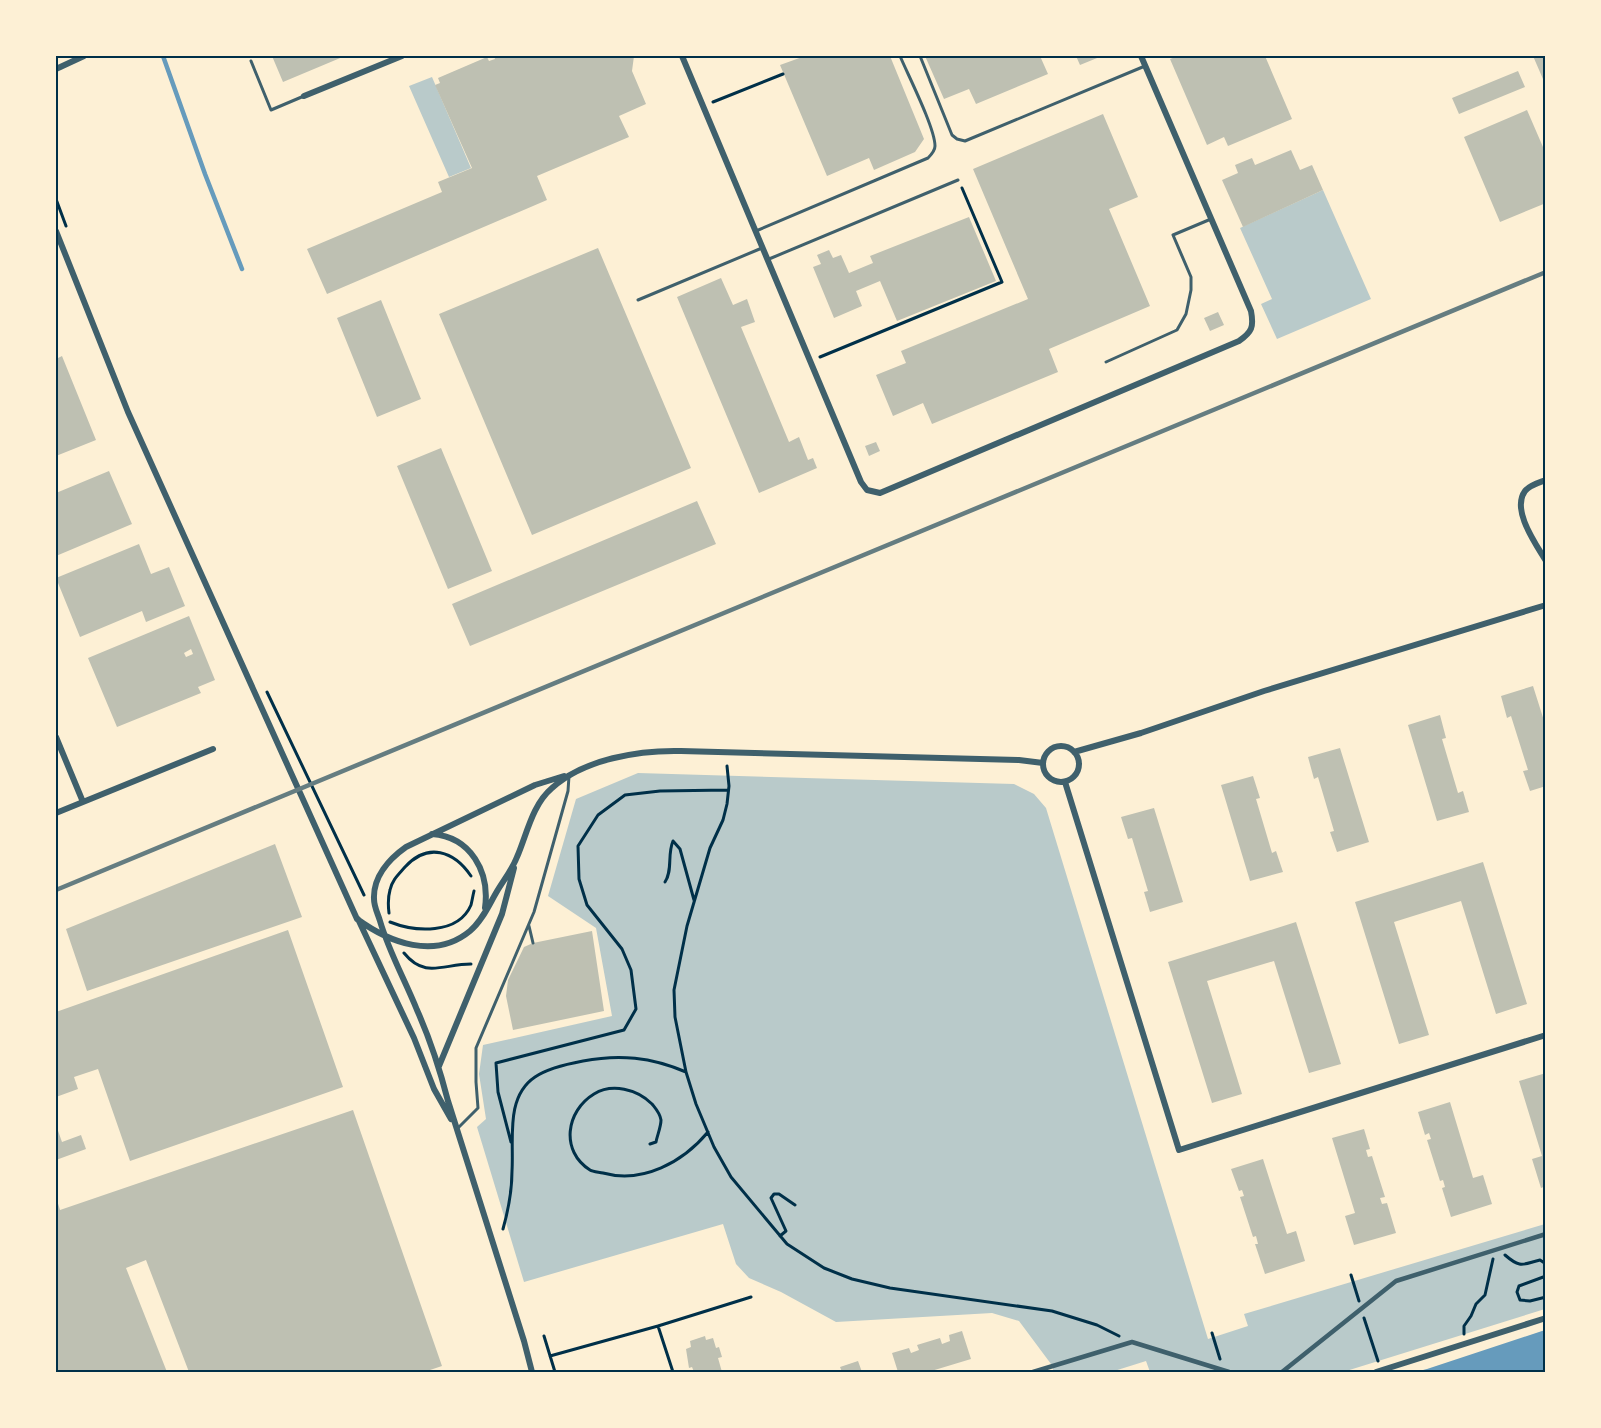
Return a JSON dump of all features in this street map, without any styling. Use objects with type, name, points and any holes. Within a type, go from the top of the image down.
[{"type":"street","points":[[56,69],[84,56]]},
{"type":"street","points":[[304,96],[402,56]]},
{"type":"street","points":[[682,56],[861,482],[867,490],[880,493],[1239,341],[1249,334],[1253,327],[1251,311],[1141,56]]},
{"type":"street","points":[[56,231],[128,412],[357,919],[414,1038],[434,1089],[457,1129]]},
{"type":"street","points":[[1545,480],[1526,490],[1520,504],[1527,526],[1545,561]]},
{"type":"street","points":[[1074,752],[1141,733],[1275,688],[1545,605]]},
{"type":"street","points":[[56,737],[83,802]]},
{"type":"street","points":[[1057,746],[1069,748],[1074,752],[1079,766],[1071,778],[1065,782],[1049,778],[1042,763],[1047,752],[1057,746]]},
{"type":"street","points":[[56,813],[213,749]]},
{"type":"street","points":[[532,1372],[439,1066],[418,1011],[383,932],[374,902],[380,874],[390,859],[414,842],[535,785],[569,776],[627,754],[657,751],[1019,760],[1042,763]]},
{"type":"street","points":[[357,919],[376,932],[415,946],[440,946],[463,936],[484,913],[516,860],[542,800],[550,789],[569,776]]},
{"type":"street","points":[[1065,782],[1179,1150],[1545,1035]]},
{"type":"street","points":[[432,834],[442,835],[456,841],[476,859],[485,882],[484,913]]},
{"type":"street","points":[[439,1066],[502,914],[516,860]]},
{"type":"street","points":[[1282,1372],[1396,1281],[1545,1233]]},
{"type":"street","points":[[1376,1372],[1545,1318]]},
{"type":"street","points":[[1033,1372],[1132,1342],[1227,1372]]},
{"type":"lane","points":[[756,231],[928,158],[934,152],[935,146],[928,124],[900,56]]},
{"type":"lane","points":[[920,56],[952,135],[966,141],[1146,66]]},
{"type":"lane","points":[[251,61],[271,110],[304,96]]},
{"type":"lane","points":[[768,260],[958,180]]},
{"type":"lane","points":[[1106,362],[1177,330],[1186,314],[1191,277],[1173,235],[1211,219]]},
{"type":"lane","points":[[639,300],[762,248]]},
{"type":"lane","points":[[457,1129],[478,1108],[476,1048],[534,912],[568,791],[569,776]]},
{"type":"lane","points":[[528,924],[533,943]]},
{"type":"path","points":[[704,106],[783,74]]},
{"type":"path","points":[[810,362],[1002,282],[958,180]]},
{"type":"path","points":[[56,199],[68,230]]},
{"type":"path","points":[[267,691],[365,897]]},
{"type":"path","points":[[727,766],[728,790],[723,820],[710,848],[687,926],[674,990],[675,1017],[686,1072],[696,1104],[714,1147],[731,1177],[787,1244],[824,1268],[852,1279],[890,1288],[1052,1311],[1097,1325],[1132,1342]]},
{"type":"path","points":[[512,1148],[498,1092],[496,1063],[624,1030],[636,1009],[631,970],[622,949],[587,905],[579,879],[578,846],[598,815],[625,795],[660,791],[728,790]]},
{"type":"path","points":[[665,882],[669,875],[671,847],[674,841],[680,849],[694,902]]},
{"type":"path","points":[[382,918],[418,929],[432,929],[449,924],[461,917],[470,906],[474,890],[472,878],[464,865],[453,856],[442,852],[420,855],[410,861],[395,877],[390,888],[389,913]]},
{"type":"path","points":[[404,952],[411,962],[428,969],[471,964]]},
{"type":"path","points":[[503,1229],[512,1172],[512,1121],[520,1092],[535,1077],[563,1065],[626,1056],[664,1063],[686,1072]]},
{"type":"path","points":[[650,1144],[656,1142],[661,1120],[658,1111],[638,1093],[619,1088],[601,1090],[586,1098],[574,1113],[569,1134],[576,1156],[591,1170],[612,1176],[637,1176],[664,1167],[694,1148],[708,1132]]},
{"type":"path","points":[[780,1236],[786,1231],[771,1198],[774,1194],[779,1194],[795,1205]]},
{"type":"path","points":[[1464,1335],[1464,1326],[1476,1304],[1485,1295],[1496,1249],[1518,1264],[1523,1265],[1540,1260],[1545,1264]]},
{"type":"path","points":[[1545,1276],[1519,1286],[1516,1292],[1520,1300],[1530,1301],[1545,1297]]},
{"type":"path","points":[[550,1356],[751,1298]]},
{"type":"path","points":[[658,1326],[673,1372]]},
{"type":"path","points":[[1212,1333],[1227,1372]]},
{"type":"path","points":[[544,1335],[555,1372]]},
{"type":"shaded area","points":[[432,77],[471,168],[449,177],[409,86]]},
{"type":"shaded area","points":[[1323,190],[1371,299],[1277,339],[1261,304],[1272,299],[1240,228]]},
{"type":"shaded area","points":[[638,773],[1014,784],[1034,794],[1046,808],[1208,1339],[1248,1326],[1244,1314],[1545,1224],[1545,1309],[1343,1372],[1150,1372],[1146,1361],[1111,1372],[1054,1372],[1051,1364],[1019,1321],[992,1313],[836,1322],[781,1292],[749,1278],[736,1264],[723,1224],[524,1282],[477,1127],[486,1119],[479,1074],[483,1045],[612,1016],[596,928],[548,896],[576,799]]},
{"type":"water","points":[[1545,1330],[1545,1372],[1415,1372],[1427,1369]]},
{"type":"building","points":[[272,56],[345,56],[283,82]]},
{"type":"building","points":[[494,56],[634,56],[632,71],[646,104],[619,116],[629,137],[537,176],[547,200],[327,294],[307,249],[442,192],[438,182],[472,168],[435,85],[440,83],[438,78],[487,57],[489,61],[495,59]]},
{"type":"building","points":[[805,56],[890,56],[924,139],[915,152],[874,170],[869,158],[827,176],[780,65]]},
{"type":"building","points":[[925,56],[1040,56],[1048,74],[976,104],[969,89],[944,99]]},
{"type":"building","points":[[1076,56],[1102,56],[1080,65]]},
{"type":"building","points":[[1178,56],[1265,56],[1292,119],[1228,146],[1224,137],[1207,145],[1170,59]]},
{"type":"building","points":[[1533,56],[1546,56],[1546,86]]},
{"type":"building","points":[[1518,71],[1525,87],[1459,114],[1452,98]]},
{"type":"building","points":[[1527,110],[1546,154],[1546,203],[1500,222],[1464,137]]},
{"type":"building","points":[[1103,114],[1138,197],[1109,209],[1150,306],[1049,349],[1058,372],[932,424],[923,403],[893,416],[876,375],[906,363],[901,351],[1028,299],[973,169]]},
{"type":"building","points":[[1291,150],[1300,170],[1312,165],[1323,190],[1243,227],[1222,180],[1238,173],[1235,165],[1252,158],[1255,165]]},
{"type":"building","points":[[969,217],[996,281],[897,321],[880,281],[856,291],[862,306],[834,318],[813,267],[821,264],[817,255],[829,250],[833,258],[841,255],[849,273],[873,263],[870,256]]},
{"type":"building","points":[[598,248],[691,468],[532,535],[439,314]]},
{"type":"building","points":[[721,278],[733,305],[747,299],[755,322],[741,327],[789,442],[799,437],[808,460],[813,458],[817,468],[759,493],[677,297]]},
{"type":"building","points":[[381,300],[421,399],[377,417],[337,318]]},
{"type":"building","points":[[1218,312],[1224,325],[1210,331],[1204,318]]},
{"type":"building","points":[[62,356],[96,440],[56,456],[56,359]]},
{"type":"building","points":[[876,442],[880,451],[869,456],[865,446]]},
{"type":"building","points":[[441,448],[492,571],[448,589],[397,466]]},
{"type":"building","points":[[109,471],[132,524],[56,556],[56,493]]},
{"type":"building","points":[[697,501],[716,544],[470,646],[452,604]]},
{"type":"building","points":[[139,544],[151,574],[169,567],[185,606],[146,622],[142,611],[80,637],[56,578]]},
{"type":"building","points":[[189,616],[215,680],[198,687],[201,693],[117,727],[88,658]],"holes":[[[191,649],[193,654],[186,657],[184,653]]]},
{"type":"building","points":[[1533,686],[1546,727],[1546,786],[1530,791],[1523,771],[1528,770],[1511,716],[1507,718],[1501,696]]},
{"type":"building","points":[[1440,715],[1446,738],[1442,739],[1458,793],[1463,791],[1469,812],[1437,821],[1408,725]]},
{"type":"building","points":[[1340,748],[1369,842],[1337,852],[1330,832],[1334,831],[1318,777],[1314,779],[1308,757]]},
{"type":"building","points":[[1253,776],[1260,798],[1256,799],[1272,853],[1276,851],[1283,872],[1250,881],[1221,785]]},
{"type":"building","points":[[1154,808],[1183,902],[1150,912],[1144,892],[1148,891],[1132,838],[1128,839],[1121,817]]},
{"type":"building","points":[[275,844],[302,917],[87,991],[66,929]]},
{"type":"building","points":[[1483,862],[1527,1004],[1496,1014],[1461,901],[1394,922],[1429,1035],[1399,1044],[1355,902]]},
{"type":"building","points":[[1296,922],[1341,1064],[1309,1073],[1274,961],[1207,981],[1242,1094],[1212,1103],[1168,962]]},
{"type":"building","points":[[288,930],[343,1087],[130,1161],[98,1069],[74,1077],[78,1089],[56,1097],[56,1012]]},
{"type":"building","points":[[592,931],[604,1011],[513,1030],[506,996],[508,980],[524,947],[533,943]]},
{"type":"building","points":[[1546,1073],[1546,1186],[1541,1188],[1532,1159],[1542,1156],[1519,1081]]},
{"type":"building","points":[[1450,1102],[1473,1178],[1483,1175],[1492,1204],[1451,1217],[1442,1188],[1445,1187],[1443,1180],[1440,1181],[1427,1140],[1431,1139],[1429,1133],[1425,1135],[1418,1112]]},
{"type":"building","points":[[353,1110],[442,1366],[424,1372],[189,1372],[146,1260],[126,1268],[167,1372],[56,1372],[56,1197],[60,1210]]},
{"type":"building","points":[[56,1125],[62,1142],[81,1135],[86,1149],[56,1160]]},
{"type":"building","points":[[1364,1129],[1370,1149],[1366,1150],[1368,1157],[1372,1156],[1385,1197],[1380,1198],[1382,1204],[1387,1203],[1396,1233],[1354,1245],[1345,1216],[1355,1213],[1332,1138]]},
{"type":"building","points":[[1263,1159],[1287,1234],[1296,1231],[1305,1261],[1265,1274],[1255,1244],[1258,1244],[1256,1236],[1253,1237],[1240,1197],[1244,1196],[1242,1190],[1239,1191],[1231,1169]]},
{"type":"building","points":[[962,1331],[971,1359],[928,1372],[898,1372],[892,1353],[909,1348],[911,1353],[919,1350],[917,1345],[940,1338],[942,1344],[950,1341],[949,1335]]},
{"type":"building","points":[[705,1336],[706,1340],[713,1338],[716,1348],[719,1347],[722,1357],[718,1358],[722,1372],[694,1372],[692,1367],[689,1368],[686,1349],[691,1347],[690,1341]]},
{"type":"building","points":[[858,1361],[862,1372],[842,1372],[840,1367]]},
{"type":"waterway","points":[[163,56],[242,269]]},
{"type":"railway","points":[[56,890],[1546,272]]}]
